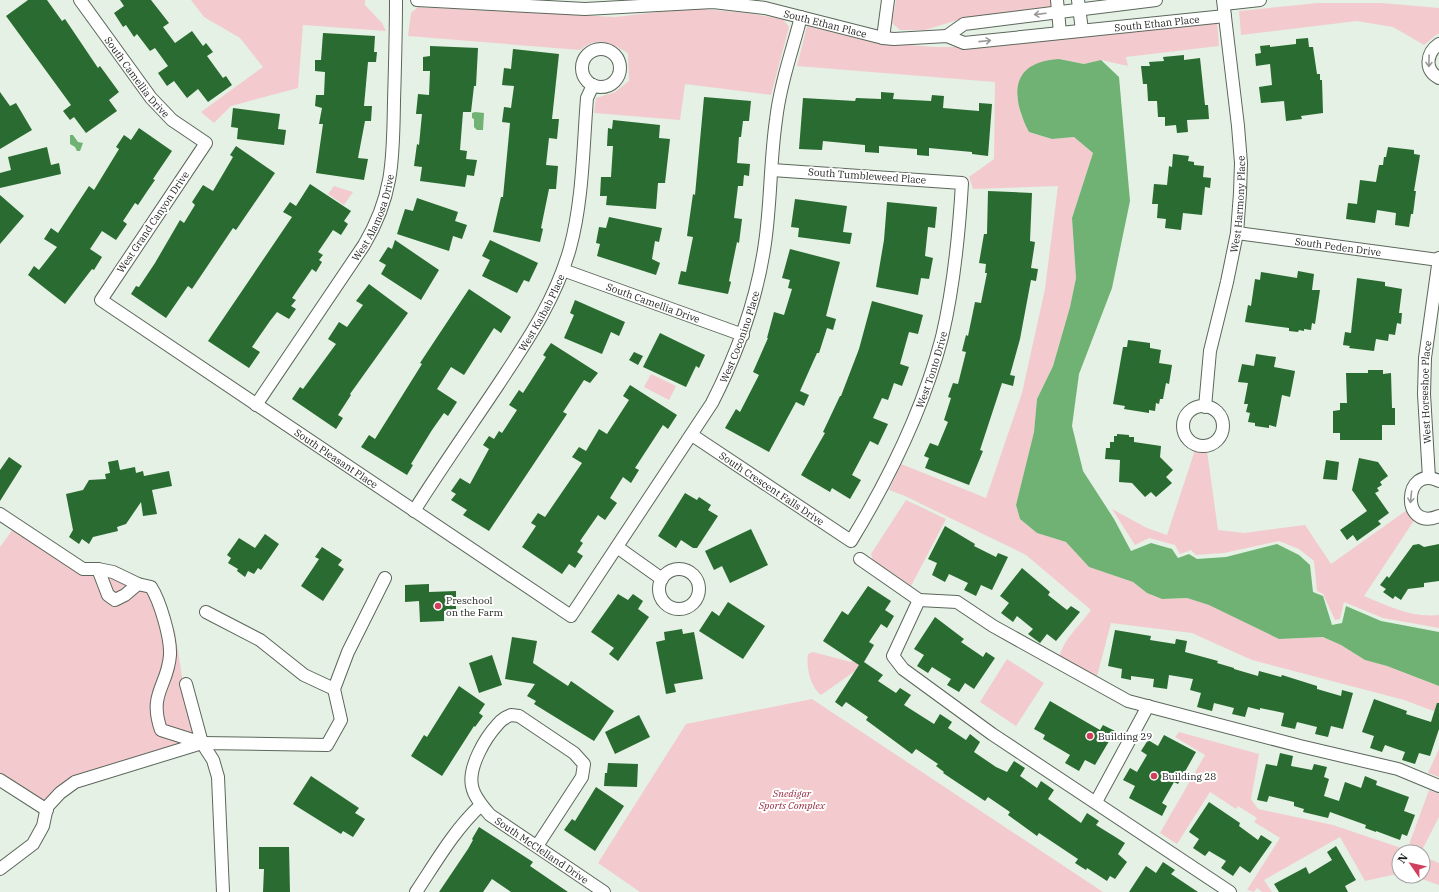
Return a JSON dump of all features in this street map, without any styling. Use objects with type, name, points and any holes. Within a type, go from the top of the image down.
[{"type":"street","name":"South Camellia Drive","points":[[80,0],[151,98],[172,120],[206,143]]},
{"type":"street","name":"West Alamosa Drive","points":[[256,405],[364,244],[384,205],[392,161],[396,0]]},
{"type":"street","name":"South Ethan Place","points":[[417,0],[585,9],[698,1],[713,2],[765,8],[883,38],[894,39],[947,36],[964,43],[1082,30],[1260,0]]},
{"type":"street","points":[[883,38],[888,0]]},
{"type":"street","points":[[947,36],[964,24],[1057,6],[1156,0]]},
{"type":"street","points":[[1078,5],[1082,30]]},
{"type":"street","points":[[1057,6],[1060,33]]},
{"type":"street","name":"West Harmony Place","points":[[1205,407],[1210,351],[1237,233],[1240,194],[1241,163],[1224,7]]},
{"type":"street","name":"West Coconino Place","points":[[571,616],[712,403],[729,370],[743,334],[752,305],[766,243],[778,105],[801,17]]},
{"type":"street","points":[[1439,44],[1430,52],[1428,64],[1433,74],[1439,78]]},
{"type":"street","name":"West Kaibab Place","points":[[414,511],[542,318],[563,270],[571,243],[578,208],[587,98],[593,85]]},
{"type":"street","name":"West Grand Canyon Drive","points":[[101,300],[206,143]]},
{"type":"street","name":"South Tumbleweed Place","points":[[772,170],[962,183]]},
{"type":"street","name":"West Tonto Drive","points":[[851,541],[884,487],[905,443],[926,390],[942,336],[953,281],[962,183]]},
{"type":"street","name":"South Peden Drive","points":[[1237,233],[1439,259]]},
{"type":"street","name":"West Horseshoe Place","points":[[1439,259],[1425,358],[1424,394],[1434,480],[1422,480],[1410,493],[1411,506],[1414,511],[1424,518],[1439,516]]},
{"type":"street","name":"South Camellia Drive","points":[[563,270],[743,334]]},
{"type":"street","name":"South Pleasant Place","points":[[101,300],[571,616]]},
{"type":"street","name":"South Crescent Falls Drive","points":[[692,435],[851,541]]},
{"type":"street","points":[[0,514],[83,569],[98,569],[113,572],[138,584],[151,587],[158,598],[169,640],[170,655],[156,701],[156,716],[161,730],[202,743],[327,745],[341,720],[334,689],[348,652],[385,578]]},
{"type":"street","points":[[617,547],[662,579]]},
{"type":"street","points":[[860,559],[919,600],[957,602],[993,626],[1128,701],[1300,746],[1398,769],[1439,786]]},
{"type":"street","points":[[98,569],[108,595],[115,600],[125,595],[138,584]]},
{"type":"street","points":[[919,600],[893,656],[902,669],[992,734],[1230,892]]},
{"type":"street","points":[[206,612],[260,640],[304,675],[334,689]]},
{"type":"street","points":[[186,684],[202,743],[213,760],[218,776],[223,892]]},
{"type":"street","points":[[1096,802],[1148,706]]},
{"type":"street","points":[[416,892],[467,818],[481,805],[472,786],[474,764],[480,750],[498,723],[511,715],[519,716],[526,720],[574,753],[584,764],[582,778],[537,846]]},
{"type":"street","points":[[0,869],[33,844],[43,826],[47,810],[56,798],[75,782],[202,743]]},
{"type":"street","points":[[0,780],[47,810]]},
{"type":"street","name":"South McClelland Drive","points":[[481,805],[490,815],[537,846],[588,888],[604,892]]},
{"type":"green space","points":[[191,0],[365,0],[365,5],[382,23],[386,31],[303,25],[298,88],[231,106],[214,123],[201,112],[263,67],[240,38],[204,17]]},
{"type":"green space","points":[[896,0],[1054,0],[1054,6],[961,19],[925,30],[900,30],[892,23]]},
{"type":"green space","points":[[1318,3],[1382,3],[1439,8],[1439,34],[1424,45],[1393,27],[1357,21],[1241,35],[1239,11]]},
{"type":"green space","points":[[418,7],[615,17],[693,8],[747,13],[783,19],[789,27],[771,95],[685,84],[680,120],[594,113],[596,98],[615,92],[629,81],[628,53],[615,46],[604,42],[598,42],[586,45],[580,50],[408,36],[411,13]]},
{"type":"green space","points":[[1217,22],[1219,46],[1126,57],[1128,66],[1101,60],[1084,64],[1059,59],[1017,96],[1021,115],[1029,132],[1052,139],[1074,137],[1093,153],[1072,218],[1076,278],[1070,307],[1053,366],[1037,399],[1034,432],[1016,505],[1020,519],[1037,533],[1066,542],[1089,567],[1133,582],[1147,593],[1162,599],[1187,598],[1210,605],[1279,639],[1323,637],[1341,645],[1365,660],[1387,666],[1439,686],[1439,713],[1404,700],[1252,660],[1192,633],[1111,623],[1097,676],[1059,658],[1064,644],[1091,610],[1026,555],[905,496],[889,490],[901,464],[986,498],[1022,393],[1045,289],[1058,186],[973,189],[969,177],[994,159],[995,82],[797,66],[807,26],[871,42],[934,47],[977,47]]},
{"type":"green space","points":[[334,186],[353,192],[344,205],[328,194]]},
{"type":"green space","points":[[651,374],[676,386],[669,400],[644,387]]},
{"type":"green space","points":[[1195,450],[1207,451],[1218,530],[1244,533],[1305,525],[1331,564],[1407,510],[1415,519],[1364,596],[1410,613],[1419,615],[1439,615],[1439,628],[1383,618],[1344,602],[1340,619],[1335,620],[1323,594],[1317,591],[1314,561],[1299,549],[1279,541],[1224,553],[1196,555],[1191,550],[1180,554],[1175,545],[1149,538],[1135,545],[1112,509],[1147,528],[1167,535]]},
{"type":"green space","points":[[906,500],[946,519],[911,586],[873,560],[871,554]]},
{"type":"green space","points":[[16,525],[83,569],[151,587],[175,631],[183,683],[200,746],[75,782],[47,810],[0,780],[0,547]]},
{"type":"green space","points":[[813,652],[851,662],[855,658],[865,664],[821,695],[814,687],[808,670],[808,654]]},
{"type":"green space","points":[[1007,659],[1044,683],[1016,726],[980,702]]},
{"type":"green space","name":"Snedigar Sports Complex","points":[[812,699],[1103,892],[640,892],[598,863],[686,724]]},
{"type":"green space","points":[[1179,732],[1259,754],[1251,799],[1258,809],[1333,825],[1391,845],[1391,875],[1365,881],[1340,837],[1264,880],[1272,892],[1262,892],[1257,888],[1254,892],[1247,890],[1280,838],[1254,822],[1257,818],[1238,806],[1236,809],[1210,792],[1177,844],[1160,833],[1205,755],[1175,737]]},
{"type":"green space","points":[[1439,749],[1439,777],[1428,773]]},
{"type":"green space","points":[[1429,790],[1439,794],[1439,817],[1425,844],[1409,844]]},
{"type":"green space","points":[[1431,860],[1439,863],[1439,885],[1431,882]]},
{"type":"shaded area","points":[[1059,59],[1084,64],[1101,60],[1119,77],[1130,201],[1112,288],[1079,374],[1072,426],[1083,471],[1114,519],[1131,551],[1151,543],[1172,549],[1178,558],[1189,554],[1197,559],[1226,557],[1277,544],[1299,555],[1310,565],[1313,592],[1323,596],[1332,625],[1342,623],[1346,606],[1381,621],[1439,632],[1439,686],[1387,666],[1365,660],[1341,645],[1323,637],[1279,639],[1209,605],[1187,598],[1162,599],[1147,593],[1133,582],[1089,567],[1066,542],[1037,533],[1020,519],[1016,505],[1034,432],[1037,399],[1053,366],[1070,307],[1076,278],[1072,218],[1093,153],[1074,137],[1052,139],[1029,132],[1023,119],[1017,94],[1018,84],[1023,74],[1031,67],[1043,62]]},
{"type":"shaded area","points":[[472,113],[484,113],[483,130],[477,130],[474,127]]},
{"type":"shaded area","points":[[70,135],[73,135],[78,142],[83,143],[80,151],[77,151],[75,147],[70,144]]},
{"type":"building","points":[[28,0],[47,0],[62,21],[65,19],[98,68],[100,66],[119,92],[109,100],[117,111],[86,133],[74,117],[70,120],[63,111],[71,105],[6,16]]},
{"type":"building","points":[[120,0],[151,0],[169,23],[163,27],[175,43],[192,31],[203,46],[206,43],[213,52],[207,56],[223,78],[226,76],[232,85],[208,102],[198,89],[187,98],[174,81],[167,86],[158,73],[168,66],[155,48],[150,51],[137,34],[134,37],[126,25],[123,27],[114,13],[124,6]]},
{"type":"building","points":[[323,33],[375,36],[374,52],[377,52],[376,62],[368,62],[364,106],[372,106],[371,121],[365,121],[358,158],[368,159],[364,180],[316,173],[323,124],[319,124],[322,108],[315,106],[316,95],[324,95],[325,72],[315,71],[315,60],[321,60]]},
{"type":"building","points":[[1308,38],[1309,47],[1313,47],[1317,74],[1320,74],[1320,80],[1322,80],[1323,113],[1301,116],[1302,119],[1286,121],[1284,101],[1261,103],[1259,87],[1272,85],[1270,64],[1256,66],[1255,54],[1261,53],[1260,46],[1270,45],[1270,47],[1296,44],[1296,39]]},
{"type":"building","points":[[430,46],[478,48],[476,86],[474,86],[471,112],[463,112],[460,150],[467,151],[466,159],[477,160],[474,176],[467,175],[465,187],[420,181],[422,167],[414,166],[417,144],[419,145],[422,114],[416,114],[418,94],[429,95],[430,71],[423,71],[423,57],[430,56]]},
{"type":"building","points":[[513,49],[559,54],[552,119],[559,119],[557,139],[549,138],[546,165],[558,166],[556,189],[549,189],[541,228],[543,229],[540,242],[493,232],[501,197],[503,197],[510,123],[502,122],[504,107],[511,108],[514,86],[502,85],[504,68],[511,69]]},
{"type":"building","points":[[1184,55],[1184,60],[1200,58],[1205,105],[1208,105],[1209,119],[1187,120],[1188,132],[1177,133],[1176,125],[1165,126],[1165,117],[1158,117],[1157,101],[1148,101],[1147,84],[1143,84],[1141,66],[1150,66],[1149,62],[1164,61],[1163,57]]},
{"type":"building","points":[[0,92],[10,106],[16,103],[32,130],[0,149]]},
{"type":"building","points":[[881,92],[894,93],[893,99],[931,101],[932,95],[944,96],[943,108],[979,111],[979,103],[992,104],[988,156],[972,154],[972,152],[929,148],[929,156],[917,155],[917,149],[879,146],[879,153],[865,152],[865,145],[823,141],[822,150],[799,149],[803,98],[855,101],[856,98],[881,99]]},
{"type":"building","points":[[704,97],[751,101],[749,121],[743,121],[741,137],[739,137],[737,163],[750,164],[749,176],[744,175],[743,186],[738,186],[734,218],[742,219],[739,243],[737,242],[729,281],[731,282],[728,294],[678,284],[681,271],[686,272],[693,237],[687,236],[693,194],[695,195]]},
{"type":"building","points":[[233,108],[280,114],[278,129],[286,130],[284,145],[237,139],[238,128],[231,127]]},
{"type":"building","points":[[613,120],[660,125],[659,138],[670,139],[665,183],[658,183],[656,209],[606,205],[607,196],[600,196],[601,177],[611,177],[613,146],[607,146],[608,128],[612,129]]},
{"type":"building","points":[[139,128],[172,151],[138,205],[135,203],[123,221],[127,224],[116,240],[102,231],[90,249],[102,257],[94,270],[92,269],[65,304],[28,275],[34,266],[39,270],[57,247],[44,239],[51,228],[58,233],[89,186],[94,190],[119,149],[116,147],[124,135],[131,140]]},
{"type":"building","points":[[236,146],[275,173],[236,230],[233,228],[192,289],[188,286],[166,318],[131,294],[136,286],[139,287],[155,263],[180,220],[184,223],[195,205],[192,202],[203,185],[213,191],[233,157],[230,155]]},
{"type":"building","points":[[47,147],[51,165],[59,163],[61,174],[0,188],[0,173],[11,170],[8,157]]},
{"type":"building","points":[[1388,147],[1414,150],[1414,154],[1420,155],[1414,191],[1416,191],[1413,214],[1411,214],[1409,227],[1395,225],[1396,213],[1377,210],[1375,223],[1346,219],[1348,203],[1357,204],[1360,180],[1376,182],[1379,165],[1383,165]]},
{"type":"building","points":[[1173,154],[1189,156],[1188,161],[1194,162],[1194,165],[1204,166],[1203,177],[1211,178],[1210,188],[1205,187],[1202,215],[1183,213],[1181,230],[1165,228],[1166,219],[1157,218],[1158,204],[1152,204],[1154,184],[1167,185],[1169,166],[1172,167]]},
{"type":"building","points":[[310,184],[351,211],[344,221],[348,224],[341,235],[333,230],[318,252],[323,255],[319,260],[322,262],[316,272],[312,269],[292,298],[296,300],[291,306],[296,309],[289,319],[277,312],[252,347],[260,352],[249,368],[208,341],[292,217],[283,212],[290,202],[296,206]]},
{"type":"building","points":[[988,191],[1032,193],[1030,241],[1035,242],[1031,268],[1038,269],[1036,281],[1031,280],[1020,339],[1010,375],[1015,376],[1013,386],[1002,383],[980,450],[983,451],[969,485],[925,468],[929,458],[924,456],[930,443],[938,446],[948,422],[944,420],[951,398],[948,397],[953,383],[958,384],[966,352],[962,351],[966,335],[968,336],[975,302],[981,303],[987,273],[985,273],[986,264],[979,263],[984,234],[987,234]]},
{"type":"building","points":[[0,195],[24,216],[0,244]]},
{"type":"building","points":[[417,198],[458,212],[455,221],[467,225],[462,239],[453,236],[449,251],[397,234],[405,209],[413,211]]},
{"type":"building","points":[[795,199],[847,206],[843,232],[852,233],[850,244],[798,237],[799,228],[791,227]]},
{"type":"building","points":[[887,202],[937,207],[935,228],[928,227],[925,256],[933,258],[929,279],[921,278],[918,295],[876,287],[884,240]]},
{"type":"building","points":[[609,217],[662,228],[659,242],[655,241],[652,259],[660,263],[656,275],[597,256],[600,244],[596,243],[599,227],[606,228]]},
{"type":"building","points":[[395,240],[439,270],[421,300],[381,274],[386,265],[379,261],[388,247],[392,249]]},
{"type":"building","points":[[490,240],[538,263],[529,282],[524,280],[517,293],[482,276],[490,260],[482,256]]},
{"type":"building","points":[[790,249],[840,262],[826,316],[836,319],[833,330],[827,328],[819,353],[817,353],[800,391],[809,395],[804,406],[796,402],[769,452],[725,428],[736,409],[740,412],[759,375],[753,372],[768,338],[774,312],[784,315],[792,289],[788,288],[790,280],[782,278]]},
{"type":"building","points":[[1298,271],[1314,274],[1312,290],[1320,290],[1315,324],[1312,323],[1311,330],[1304,329],[1304,331],[1299,330],[1298,332],[1289,331],[1289,328],[1245,322],[1248,305],[1251,306],[1255,279],[1260,280],[1261,272],[1297,278]]},
{"type":"building","points":[[1357,278],[1385,282],[1385,286],[1402,289],[1399,313],[1402,313],[1401,324],[1397,323],[1395,335],[1389,334],[1388,341],[1376,339],[1374,351],[1349,348],[1350,346],[1343,345],[1345,332],[1351,333]]},
{"type":"building","points":[[369,284],[408,313],[350,394],[351,395],[338,415],[343,418],[336,429],[292,399],[300,387],[303,389],[336,344],[328,339],[339,322],[347,327],[363,305],[356,301]]},
{"type":"building","points":[[469,289],[511,317],[501,333],[494,328],[464,375],[451,367],[437,389],[457,402],[448,416],[444,413],[432,430],[411,464],[413,465],[407,475],[361,447],[369,435],[375,439],[422,364],[420,363]]},
{"type":"building","points":[[575,300],[625,322],[619,336],[611,332],[602,354],[564,338],[574,315],[570,313]]},
{"type":"building","points":[[872,301],[923,315],[918,334],[909,332],[900,364],[909,367],[902,386],[894,383],[888,400],[882,398],[873,418],[888,424],[878,445],[870,441],[852,475],[861,480],[850,499],[832,488],[830,492],[801,475],[825,433],[823,432],[841,396],[859,349]]},
{"type":"building","points":[[660,333],[705,355],[699,368],[696,366],[686,387],[643,367]]},
{"type":"building","points":[[1128,340],[1150,343],[1150,348],[1161,350],[1159,363],[1172,365],[1169,384],[1166,383],[1163,399],[1160,399],[1159,404],[1156,403],[1155,411],[1149,410],[1149,413],[1124,409],[1125,406],[1113,404],[1123,347],[1127,347]]},
{"type":"building","points":[[551,343],[598,373],[590,383],[584,380],[563,412],[567,414],[489,531],[463,515],[467,510],[451,500],[456,494],[451,491],[460,478],[470,484],[489,449],[483,445],[489,436],[494,439],[499,431],[502,433],[517,410],[509,405],[519,390],[523,393],[546,357],[543,355]]},
{"type":"building","points":[[634,352],[643,356],[638,365],[629,360]]},
{"type":"building","points":[[1256,354],[1276,357],[1274,367],[1295,371],[1290,397],[1282,395],[1276,427],[1269,425],[1269,428],[1255,426],[1255,423],[1248,422],[1250,413],[1246,412],[1248,404],[1244,404],[1248,383],[1238,382],[1242,364],[1254,366]]},
{"type":"building","points":[[1368,370],[1383,370],[1383,374],[1391,373],[1392,408],[1395,408],[1395,425],[1382,425],[1382,440],[1340,440],[1340,433],[1333,433],[1333,411],[1340,410],[1340,403],[1347,403],[1346,373],[1368,373]]},
{"type":"building","points":[[630,385],[677,415],[668,429],[663,425],[635,468],[639,470],[631,483],[623,477],[610,498],[617,503],[605,520],[598,515],[580,541],[583,543],[577,552],[583,556],[575,568],[569,564],[562,574],[522,547],[536,526],[531,523],[538,513],[545,517],[582,463],[572,457],[579,447],[586,451],[599,429],[607,434],[629,400],[623,396]]},
{"type":"building","points":[[1117,434],[1134,437],[1134,442],[1161,446],[1160,457],[1173,470],[1166,477],[1172,483],[1156,497],[1151,492],[1145,497],[1132,483],[1119,482],[1120,460],[1105,459],[1106,448],[1110,448],[1110,442],[1114,442],[1114,436],[1117,436]]},
{"type":"building","points":[[9,457],[22,466],[0,501],[0,470]]},
{"type":"building","points":[[1359,458],[1378,462],[1388,476],[1380,482],[1382,485],[1377,488],[1379,491],[1375,493],[1389,513],[1378,521],[1381,524],[1357,541],[1353,535],[1347,540],[1340,530],[1367,511],[1352,490]]},
{"type":"building","points":[[118,460],[120,470],[135,467],[136,473],[143,471],[144,476],[169,471],[172,486],[152,490],[157,514],[143,516],[141,502],[126,524],[117,527],[118,531],[93,537],[89,544],[82,539],[79,544],[69,537],[73,530],[66,494],[83,490],[89,480],[106,479],[105,474],[110,473],[108,462]]},
{"type":"building","points":[[1326,460],[1339,462],[1337,480],[1323,479]]},
{"type":"building","points":[[685,493],[697,500],[699,497],[711,505],[708,510],[718,516],[697,548],[693,548],[681,540],[676,548],[658,536]]},
{"type":"building","points":[[945,526],[975,544],[974,546],[996,557],[998,553],[1008,557],[992,590],[981,585],[976,596],[964,590],[968,583],[949,574],[945,582],[932,575],[937,563],[928,559]]},
{"type":"building","points":[[751,529],[768,565],[730,583],[722,566],[714,570],[705,551]]},
{"type":"building","points":[[265,534],[279,544],[261,570],[258,568],[254,574],[248,571],[245,577],[237,571],[238,569],[228,563],[231,558],[227,555],[239,538],[255,548]]},
{"type":"building","points":[[1419,544],[1424,547],[1439,544],[1439,581],[1424,583],[1424,587],[1408,589],[1401,600],[1395,596],[1393,599],[1383,592],[1386,589],[1380,585],[1387,576],[1389,578],[1413,545]]},
{"type":"building","points":[[322,547],[342,560],[338,565],[344,569],[323,601],[301,586],[319,559],[315,557]]},
{"type":"building","points":[[1022,568],[1050,592],[1048,595],[1067,610],[1071,606],[1080,612],[1056,641],[1047,634],[1040,643],[1028,634],[1033,629],[1017,616],[1013,622],[1001,613],[1009,603],[1000,596]]},
{"type":"building","name":"Preschool on the Farm","points":[[429,584],[429,592],[456,591],[456,611],[444,611],[444,621],[420,622],[419,601],[405,602],[405,585]]},
{"type":"building","points":[[868,586],[891,601],[885,610],[894,616],[887,628],[881,624],[869,642],[874,645],[864,662],[883,675],[878,681],[896,693],[900,688],[911,695],[904,705],[934,724],[940,714],[952,722],[948,728],[966,740],[970,734],[980,742],[974,752],[996,767],[1007,772],[1014,761],[1025,768],[1020,776],[1037,788],[1041,781],[1054,790],[1048,799],[1081,823],[1087,813],[1099,821],[1096,825],[1125,843],[1118,854],[1127,862],[1115,879],[1110,876],[1107,881],[1087,868],[1086,870],[1075,863],[1078,859],[1039,833],[1037,836],[1008,815],[1010,812],[988,797],[985,801],[943,773],[944,772],[936,766],[938,764],[916,749],[912,754],[866,720],[868,717],[846,702],[842,707],[835,702],[859,665],[823,641],[842,611],[848,615]]},
{"type":"building","points":[[618,594],[628,600],[633,594],[643,601],[638,609],[649,617],[618,661],[609,654],[614,648],[591,632]]},
{"type":"building","points":[[728,602],[765,626],[743,659],[699,631],[712,611],[719,616]]},
{"type":"building","points":[[935,617],[964,639],[961,642],[983,657],[986,652],[995,658],[974,689],[965,683],[959,692],[947,685],[951,679],[932,667],[928,673],[917,666],[924,655],[914,649]]},
{"type":"building","points":[[682,629],[683,634],[694,632],[703,679],[674,684],[676,692],[666,694],[656,642],[665,640],[664,632]]},
{"type":"building","points":[[1115,630],[1151,636],[1150,640],[1175,644],[1176,639],[1187,641],[1185,652],[1218,661],[1217,663],[1258,676],[1259,671],[1281,677],[1282,675],[1317,686],[1317,689],[1341,696],[1342,690],[1353,693],[1343,729],[1331,726],[1328,737],[1315,734],[1317,727],[1297,722],[1295,729],[1281,726],[1284,713],[1248,707],[1245,717],[1232,714],[1234,708],[1214,703],[1212,711],[1197,707],[1201,693],[1190,690],[1193,679],[1169,675],[1167,689],[1153,687],[1154,679],[1131,676],[1131,680],[1121,678],[1122,669],[1108,666]]},
{"type":"building","points":[[512,637],[537,641],[533,663],[568,686],[571,681],[614,711],[594,741],[534,704],[536,701],[527,696],[535,684],[505,679]]},
{"type":"building","points":[[492,655],[502,685],[479,693],[469,663]]},
{"type":"building","points":[[459,686],[485,704],[479,713],[483,716],[475,727],[474,726],[442,776],[411,756],[424,735],[427,737]]},
{"type":"building","points":[[1374,699],[1407,711],[1406,714],[1431,722],[1437,703],[1439,703],[1439,729],[1430,756],[1419,753],[1415,764],[1402,760],[1405,752],[1385,745],[1382,752],[1370,748],[1374,736],[1362,732]]},
{"type":"building","name":"Building 29","points":[[1050,701],[1100,730],[1103,725],[1115,731],[1095,765],[1085,760],[1079,771],[1065,763],[1070,755],[1043,739],[1045,735],[1034,729]]},
{"type":"building","points":[[639,715],[650,737],[615,754],[605,732]]},
{"type":"building","name":"Building 28","points":[[1164,735],[1196,752],[1178,784],[1174,782],[1162,803],[1167,806],[1162,816],[1129,798],[1135,786],[1123,780],[1130,768],[1137,772],[1147,755],[1141,751],[1148,740],[1158,746]]},
{"type":"building","points":[[1280,753],[1293,756],[1291,766],[1312,770],[1314,764],[1327,767],[1324,777],[1329,779],[1324,796],[1339,801],[1345,782],[1361,788],[1365,776],[1377,781],[1376,785],[1409,797],[1404,811],[1415,815],[1407,836],[1402,834],[1400,840],[1365,828],[1366,825],[1330,812],[1328,818],[1303,812],[1304,809],[1294,806],[1294,802],[1269,796],[1267,802],[1257,800],[1266,764],[1277,766]]},
{"type":"building","points":[[608,763],[638,764],[637,787],[604,786],[605,773],[607,773]]},
{"type":"building","points":[[311,776],[359,808],[355,813],[365,819],[353,837],[343,831],[341,834],[293,804]]},
{"type":"building","points":[[596,787],[624,806],[595,851],[564,830],[572,819],[575,821]]},
{"type":"building","points":[[1209,802],[1240,823],[1239,826],[1258,840],[1261,835],[1272,842],[1250,873],[1240,866],[1233,876],[1221,868],[1226,861],[1209,851],[1205,856],[1193,848],[1199,839],[1189,832]]},
{"type":"building","points":[[479,827],[533,862],[530,866],[568,892],[511,892],[492,879],[483,892],[439,892],[468,849]]},
{"type":"building","points":[[1336,846],[1356,880],[1345,886],[1348,892],[1279,892],[1274,884],[1306,867],[1309,874],[1332,860],[1327,852]]},
{"type":"building","points":[[259,847],[289,847],[290,892],[263,892],[264,869],[259,869]]},
{"type":"building","points":[[1163,862],[1175,870],[1171,874],[1198,892],[1129,892],[1146,866],[1156,873]]},
{"type":"place","name":"Preschool on the Farm","points":[[438,606]]},
{"type":"place","name":"Building 29","points":[[1090,736]]},
{"type":"place","name":"Building 28","points":[[1154,776]]}]
